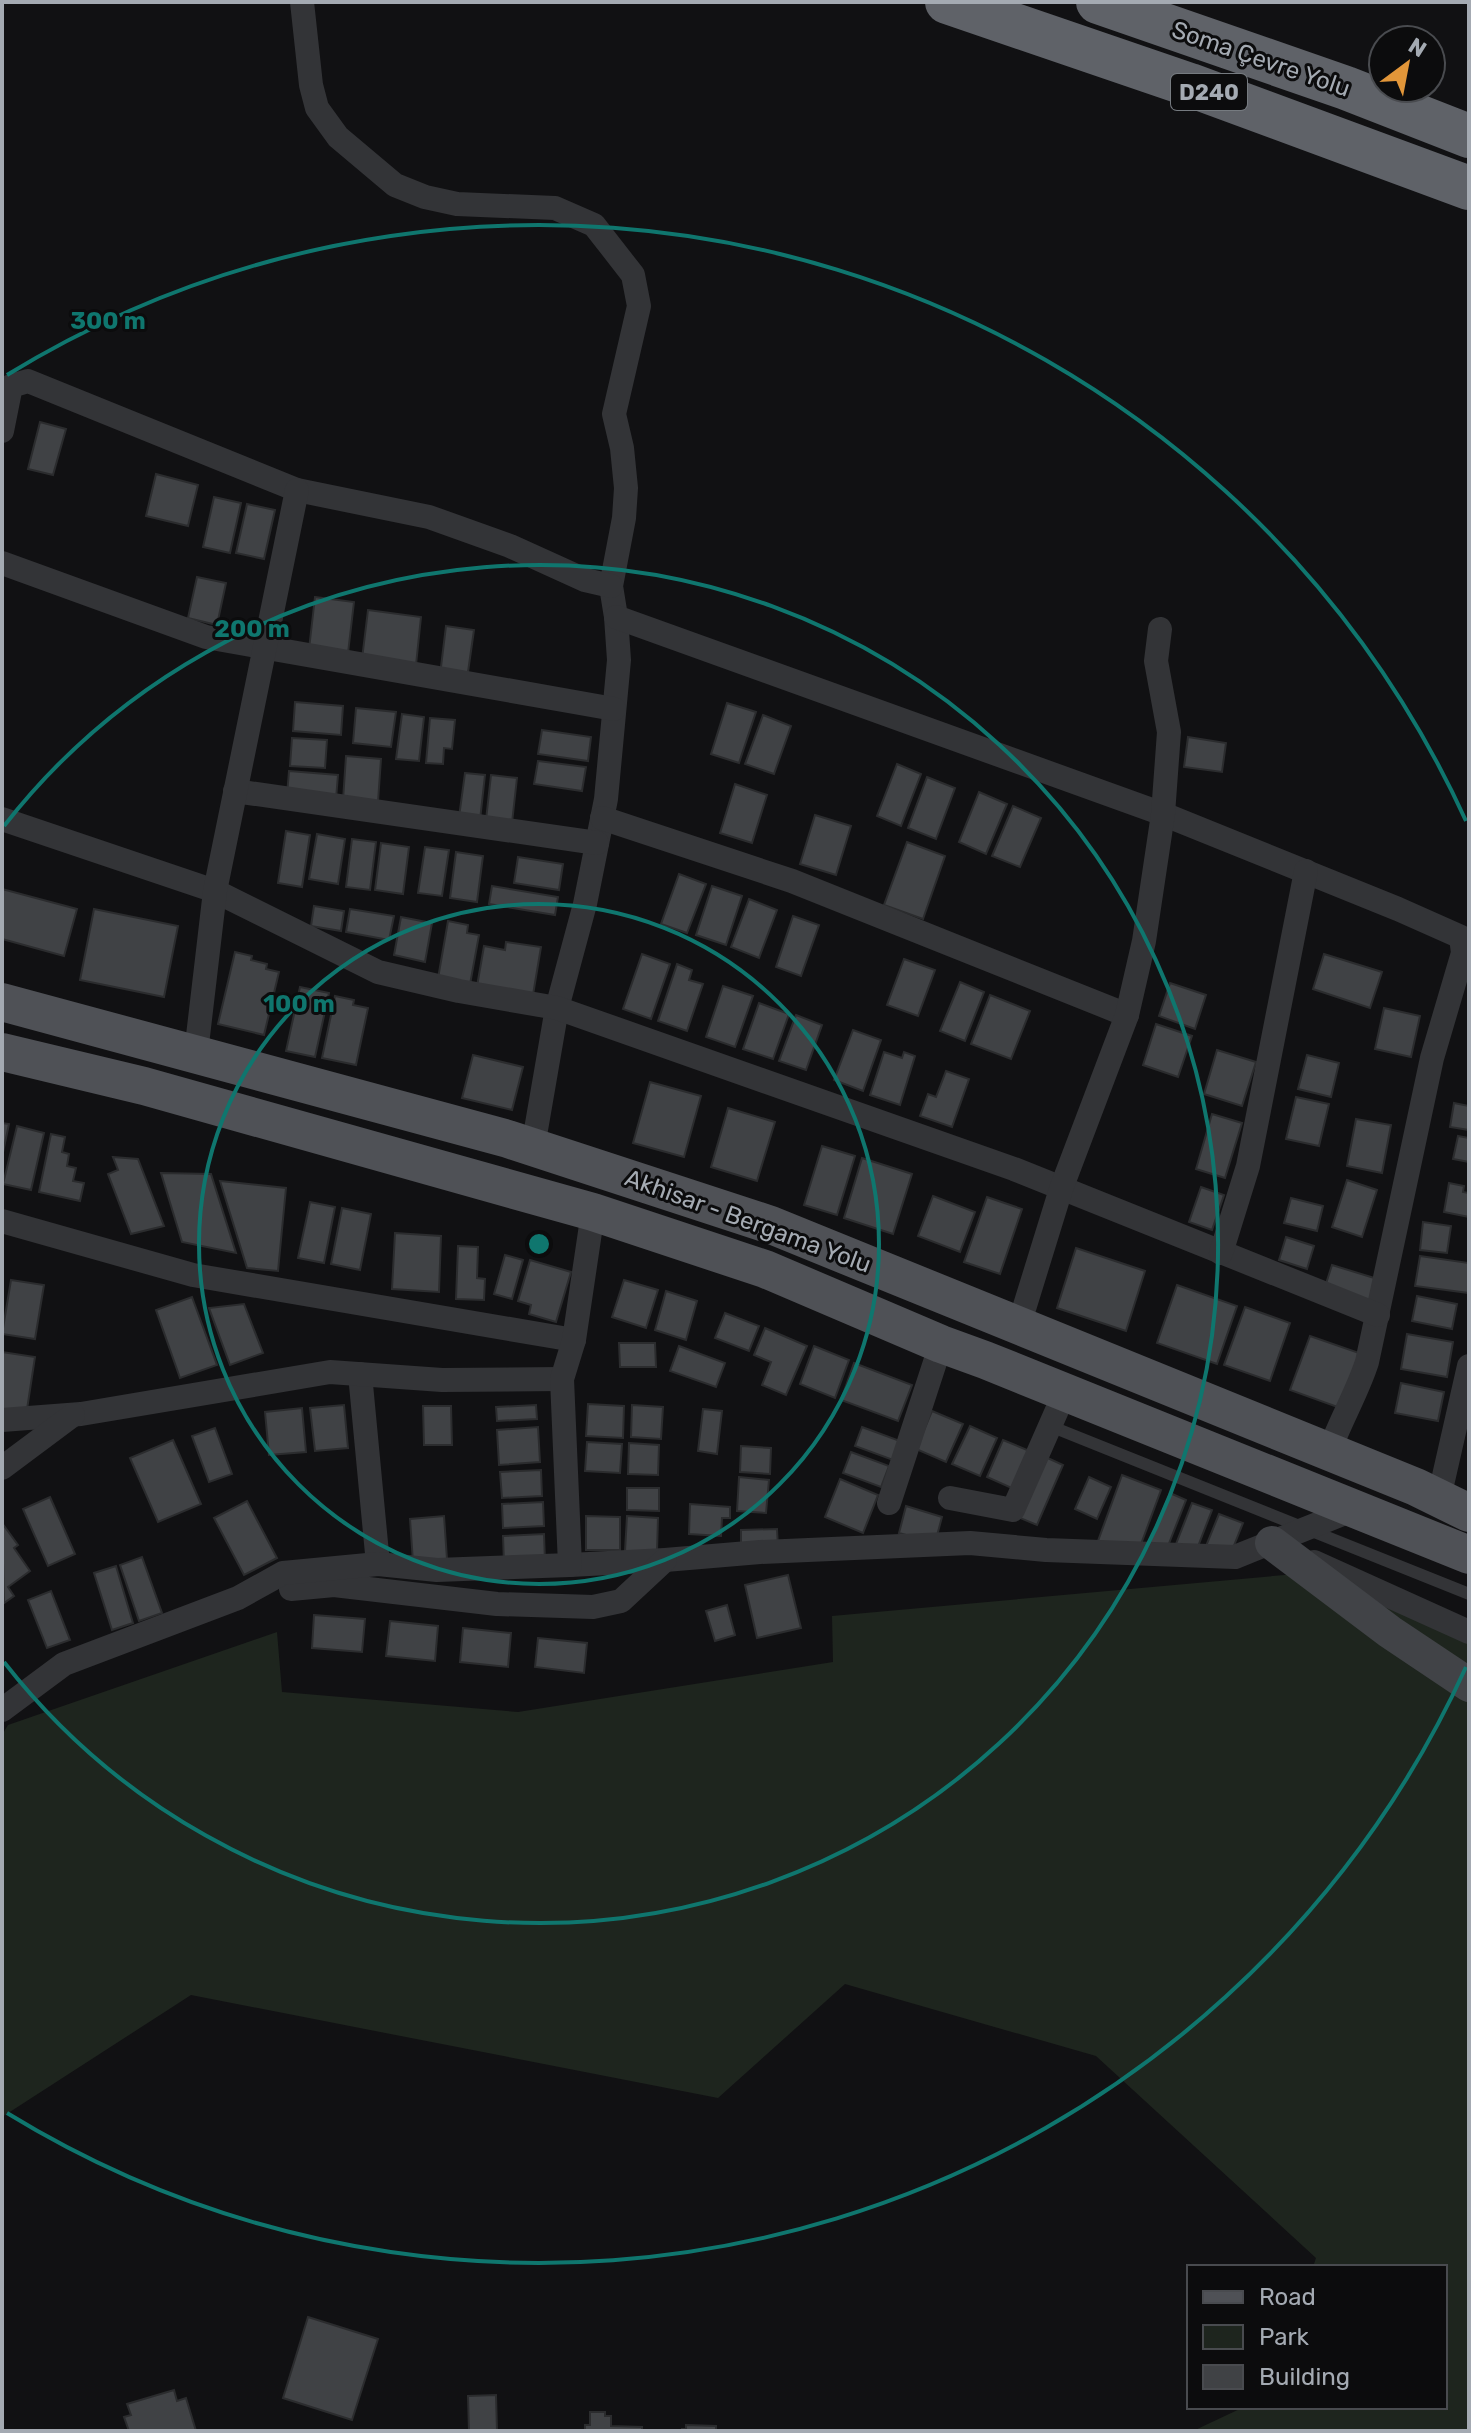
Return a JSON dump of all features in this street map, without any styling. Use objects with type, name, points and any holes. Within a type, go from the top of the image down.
[{"type":"highway","name":"Soma Çevre Yolu","points":[[947,2],[1190,85],[1469,188]]},
{"type":"highway","name":"Soma Çevre Yolu","points":[[1098,2],[1346,88],[1469,136]]},
{"type":"main road","name":"Akhisar - Bergama Yolu","points":[[2,1002],[533,1147],[771,1225],[1454,1505]]},
{"type":"main road","name":"Akhisar - Bergama Yolu","points":[[2,1052],[144,1086],[593,1212],[765,1269],[941,1344],[1057,1409],[1355,1509],[1469,1555]]},
{"type":"street","points":[[302,2],[311,85],[317,108],[338,137],[366,162],[395,185],[425,197],[457,204],[555,208],[594,225],[633,275],[639,306],[614,414],[622,448],[626,488],[624,518],[611,586],[619,660],[602,818],[585,904],[557,1008],[533,1147]]},
{"type":"street","points":[[2,431],[11,386],[28,381],[297,490],[429,517],[510,546],[585,580],[611,586]]},
{"type":"street","points":[[196,1053],[215,891],[297,490]]},
{"type":"street","points":[[2,563],[206,637],[614,709]]},
{"type":"street","points":[[616,617],[1163,814],[1461,937],[1463,953],[1459,1005],[1432,1058],[1378,1315],[1356,1394],[1339,1423],[1329,1452]]},
{"type":"street","points":[[1019,1325],[1061,1189],[1127,1015],[1144,941],[1163,814],[1169,732],[1156,661],[1160,629]]},
{"type":"street","points":[[235,791],[597,843]]},
{"type":"street","points":[[602,818],[792,881],[1127,1015]]},
{"type":"street","points":[[2,819],[215,891],[378,972],[459,991],[557,1008],[1014,1169],[1378,1315]]},
{"type":"street","points":[[1221,1253],[1248,1166],[1306,871]]},
{"type":"street","points":[[570,1565],[562,1379],[574,1340],[593,1212]]},
{"type":"street","points":[[2,1221],[193,1275],[574,1340]]},
{"type":"street","points":[[889,1503],[941,1344]]},
{"type":"street","points":[[1454,1505],[1469,1366]]},
{"type":"street","points":[[2,1420],[73,1415],[330,1372],[442,1380],[562,1379]]},
{"type":"street","points":[[360,1374],[378,1564]]},
{"type":"street","points":[[950,1498],[1013,1510],[1057,1409]]},
{"type":"street","points":[[2,1468],[73,1415]]},
{"type":"street","points":[[2,1710],[64,1664],[238,1598],[283,1573],[378,1564],[437,1570],[970,1543],[1046,1550],[1235,1557],[1355,1509]]},
{"type":"street","points":[[1272,1543],[1469,1632]]},
{"type":"street","points":[[1272,1543],[1390,1632],[1469,1685]]},
{"type":"street","points":[[238,1598],[334,1585],[471,1602],[593,1607],[621,1601],[665,1560]]},
{"type":"lane","points":[[1057,1409],[1308,1528],[1469,1594]]},
{"type":"green space","points":[[1318,1572],[1469,1641],[1469,2431],[1193,2431],[1240,2409],[1447,2409],[1447,2265],[1314,2265],[1316,2258],[1096,2056],[845,1984],[718,2098],[191,1995],[2,2117],[2,1735],[8,1725],[277,1632],[282,1692],[518,1712],[833,1662],[832,1616]]},
{"type":"building","points":[[40,422],[66,429],[53,475],[28,469]]},
{"type":"building","points":[[156,474],[198,485],[188,526],[146,516]]},
{"type":"building","points":[[214,497],[241,503],[230,553],[203,547]]},
{"type":"building","points":[[247,504],[275,510],[264,559],[236,553]]},
{"type":"building","points":[[197,577],[226,583],[217,625],[188,618]]},
{"type":"building","points":[[315,597],[354,602],[348,653],[309,649]]},
{"type":"building","points":[[368,610],[421,617],[416,665],[362,659]]},
{"type":"building","points":[[446,626],[474,630],[467,679],[440,675]]},
{"type":"building","points":[[295,702],[343,706],[341,735],[293,731]]},
{"type":"building","points":[[727,703],[756,712],[739,763],[711,754]]},
{"type":"building","points":[[356,708],[396,712],[391,747],[353,743]]},
{"type":"building","points":[[402,714],[424,717],[419,761],[396,759]]},
{"type":"building","points":[[763,715],[791,726],[774,774],[745,764]]},
{"type":"building","points":[[430,718],[455,720],[452,749],[444,748],[443,764],[426,763]]},
{"type":"building","points":[[542,730],[591,737],[588,761],[538,754]]},
{"type":"building","points":[[1188,737],[1226,743],[1222,772],[1184,767]]},
{"type":"building","points":[[292,738],[327,740],[325,768],[290,766]]},
{"type":"building","points":[[346,756],[381,759],[378,802],[343,800]]},
{"type":"building","points":[[538,761],[586,767],[582,791],[534,784]]},
{"type":"building","points":[[897,764],[921,774],[901,826],[877,816]]},
{"type":"building","points":[[289,771],[338,775],[336,799],[287,795]]},
{"type":"building","points":[[465,773],[485,775],[480,820],[459,817]]},
{"type":"building","points":[[491,775],[517,778],[512,823],[486,820]]},
{"type":"building","points":[[927,777],[955,788],[936,839],[908,828]]},
{"type":"building","points":[[735,784],[767,795],[752,843],[720,833]]},
{"type":"building","points":[[979,792],[1007,804],[986,854],[959,842]]},
{"type":"building","points":[[1013,806],[1041,818],[1020,867],[992,856]]},
{"type":"building","points":[[815,815],[851,826],[836,875],[800,864]]},
{"type":"building","points":[[286,831],[310,835],[302,887],[278,883]]},
{"type":"building","points":[[317,834],[345,839],[338,884],[309,879]]},
{"type":"building","points":[[352,839],[376,842],[370,890],[346,887]]},
{"type":"building","points":[[907,842],[945,856],[923,919],[884,905]]},
{"type":"building","points":[[381,843],[409,847],[403,894],[375,890]]},
{"type":"building","points":[[425,847],[449,850],[442,896],[418,893]]},
{"type":"building","points":[[456,852],[483,856],[477,902],[450,898]]},
{"type":"building","points":[[518,857],[563,864],[559,890],[514,883]]},
{"type":"building","points":[[679,874],[706,884],[687,933],[661,924]]},
{"type":"building","points":[[492,886],[558,897],[555,915],[489,904]]},
{"type":"building","points":[[712,886],[742,896],[726,945],[696,935]]},
{"type":"building","points":[[2,889],[77,909],[64,956],[2,939]]},
{"type":"building","points":[[749,899],[777,910],[759,958],[731,947]]},
{"type":"building","points":[[314,906],[344,911],[341,931],[311,926]]},
{"type":"building","points":[[94,909],[178,926],[164,997],[80,980]]},
{"type":"building","points":[[350,909],[394,916],[389,940],[346,932]]},
{"type":"building","points":[[793,916],[819,925],[801,976],[776,967]]},
{"type":"building","points":[[401,917],[432,923],[425,962],[394,955]]},
{"type":"building","points":[[448,921],[468,925],[467,933],[479,935],[469,990],[437,984]]},
{"type":"building","points":[[506,942],[541,947],[532,1001],[476,992],[484,946],[505,950]]},
{"type":"building","points":[[235,952],[252,956],[251,960],[267,964],[266,969],[279,972],[264,1035],[218,1024]]},
{"type":"building","points":[[642,954],[670,964],[651,1019],[623,1009]]},
{"type":"building","points":[[1324,954],[1382,972],[1370,1008],[1313,989]]},
{"type":"building","points":[[904,959],[935,970],[918,1016],[887,1005]]},
{"type":"building","points":[[677,964],[692,970],[689,980],[703,984],[687,1031],[658,1021]]},
{"type":"building","points":[[960,982],[984,992],[965,1041],[940,1031]]},
{"type":"building","points":[[1170,983],[1206,995],[1195,1029],[1159,1016]]},
{"type":"building","points":[[723,986],[753,996],[735,1047],[706,1037]]},
{"type":"building","points":[[300,987],[329,993],[315,1057],[286,1051]]},
{"type":"building","points":[[990,995],[1030,1011],[1011,1059],[971,1044]]},
{"type":"building","points":[[335,996],[354,1000],[353,1005],[368,1008],[356,1065],[322,1058]]},
{"type":"building","points":[[759,1003],[789,1014],[773,1059],[743,1049]]},
{"type":"building","points":[[1384,1008],[1420,1016],[1411,1057],[1375,1049]]},
{"type":"building","points":[[796,1015],[822,1025],[806,1070],[779,1061]]},
{"type":"building","points":[[1156,1024],[1192,1036],[1178,1077],[1143,1065]]},
{"type":"building","points":[[853,1030],[881,1040],[863,1091],[834,1080]]},
{"type":"building","points":[[1217,1050],[1256,1062],[1242,1106],[1204,1094]]},
{"type":"building","points":[[884,1052],[902,1058],[904,1052],[915,1056],[900,1105],[870,1095]]},
{"type":"building","points":[[473,1055],[523,1067],[512,1110],[462,1098]]},
{"type":"building","points":[[1307,1055],[1339,1063],[1331,1097],[1298,1089]]},
{"type":"building","points":[[946,1071],[969,1079],[952,1127],[920,1116],[928,1094],[936,1097]]},
{"type":"building","points":[[650,1082],[701,1096],[684,1157],[633,1143]]},
{"type":"building","points":[[1296,1097],[1329,1104],[1319,1146],[1286,1139]]},
{"type":"building","points":[[1454,1103],[1469,1106],[1469,1130],[1450,1127]]},
{"type":"building","points":[[728,1108],[775,1122],[757,1181],[711,1167]]},
{"type":"building","points":[[1212,1114],[1242,1123],[1225,1178],[1196,1169]]},
{"type":"building","points":[[1356,1119],[1391,1125],[1382,1173],[1347,1166]]},
{"type":"building","points":[[2,1123],[9,1124],[2,1157]]},
{"type":"building","points":[[17,1126],[44,1133],[31,1190],[3,1184]]},
{"type":"building","points":[[51,1134],[65,1137],[62,1152],[69,1154],[67,1166],[76,1168],[73,1181],[84,1183],[80,1201],[39,1192]]},
{"type":"building","points":[[1458,1136],[1469,1138],[1469,1162],[1453,1159]]},
{"type":"building","points":[[822,1146],[855,1156],[837,1215],[804,1205]]},
{"type":"building","points":[[113,1157],[138,1159],[164,1226],[131,1234],[108,1174],[118,1170]]},
{"type":"building","points":[[862,1158],[912,1174],[893,1234],[844,1218]]},
{"type":"building","points":[[161,1173],[211,1174],[236,1253],[182,1242]]},
{"type":"building","points":[[1347,1180],[1377,1190],[1362,1237],[1332,1227]]},
{"type":"building","points":[[220,1181],[286,1188],[278,1271],[247,1268]]},
{"type":"building","points":[[1449,1183],[1464,1186],[1463,1192],[1469,1193],[1469,1217],[1444,1212]]},
{"type":"building","points":[[1201,1187],[1224,1195],[1212,1230],[1189,1222]]},
{"type":"building","points":[[933,1196],[975,1212],[960,1252],[918,1236]]},
{"type":"building","points":[[987,1197],[1022,1209],[1000,1274],[964,1262]]},
{"type":"building","points":[[1291,1198],[1323,1206],[1317,1231],[1284,1223]]},
{"type":"building","points":[[310,1202],[335,1207],[324,1263],[298,1258]]},
{"type":"building","points":[[342,1208],[371,1214],[360,1270],[331,1264]]},
{"type":"building","points":[[1423,1222],[1451,1226],[1447,1253],[1420,1250]]},
{"type":"building","points":[[395,1233],[441,1236],[439,1292],[392,1289]]},
{"type":"building","points":[[1286,1237],[1314,1246],[1307,1269],[1279,1260]]},
{"type":"building","points":[[458,1246],[478,1247],[477,1278],[485,1279],[484,1300],[456,1299]]},
{"type":"building","points":[[1076,1248],[1145,1271],[1126,1331],[1057,1308]]},
{"type":"building","points":[[505,1255],[523,1260],[512,1299],[494,1294]]},
{"type":"building","points":[[1420,1256],[1469,1263],[1469,1293],[1415,1286]]},
{"type":"building","points":[[530,1260],[571,1272],[556,1322],[529,1314],[531,1305],[518,1301]]},
{"type":"building","points":[[1332,1265],[1384,1281],[1374,1309],[1323,1293]]},
{"type":"building","points":[[11,1280],[44,1285],[35,1339],[2,1334]]},
{"type":"building","points":[[624,1280],[658,1290],[646,1328],[612,1317]]},
{"type":"building","points":[[1177,1285],[1237,1306],[1217,1364],[1157,1343]]},
{"type":"building","points":[[666,1291],[697,1301],[686,1340],[655,1330]]},
{"type":"building","points":[[1417,1296],[1457,1304],[1452,1329],[1412,1321]]},
{"type":"building","points":[[192,1297],[217,1365],[180,1378],[156,1310]]},
{"type":"building","points":[[244,1304],[263,1353],[230,1365],[209,1308]]},
{"type":"building","points":[[1245,1307],[1290,1323],[1270,1381],[1224,1365]]},
{"type":"building","points":[[725,1313],[759,1326],[749,1351],[715,1338]]},
{"type":"building","points":[[765,1328],[807,1346],[786,1395],[762,1385],[771,1362],[754,1355]]},
{"type":"building","points":[[1407,1334],[1453,1342],[1447,1377],[1401,1369]]},
{"type":"building","points":[[1310,1336],[1362,1354],[1343,1409],[1290,1390]]},
{"type":"building","points":[[619,1343],[655,1343],[656,1367],[620,1367]]},
{"type":"building","points":[[679,1346],[725,1363],[716,1387],[670,1371]]},
{"type":"building","points":[[814,1346],[849,1360],[835,1398],[800,1384]]},
{"type":"building","points":[[2,1352],[35,1357],[26,1416],[2,1412]]},
{"type":"building","points":[[854,1363],[912,1385],[898,1421],[841,1400]]},
{"type":"building","points":[[1401,1383],[1444,1392],[1438,1421],[1395,1413]]},
{"type":"building","points":[[588,1404],[624,1406],[623,1438],[586,1436]]},
{"type":"building","points":[[344,1405],[348,1448],[315,1451],[310,1408]]},
{"type":"building","points":[[536,1405],[537,1419],[497,1421],[496,1407]]},
{"type":"building","points":[[632,1405],[663,1407],[661,1439],[631,1437]]},
{"type":"building","points":[[423,1406],[451,1406],[452,1445],[424,1445]]},
{"type":"building","points":[[302,1408],[306,1452],[269,1455],[265,1412]]},
{"type":"building","points":[[703,1409],[722,1411],[717,1454],[698,1451]]},
{"type":"building","points":[[932,1411],[963,1424],[946,1462],[916,1449]]},
{"type":"building","points":[[970,1426],[997,1438],[980,1476],[952,1464]]},
{"type":"building","points":[[538,1427],[540,1462],[499,1465],[497,1430]]},
{"type":"building","points":[[862,1427],[900,1441],[893,1460],[855,1446]]},
{"type":"building","points":[[215,1428],[232,1474],[209,1482],[192,1436]]},
{"type":"building","points":[[173,1440],[201,1504],[158,1522],[130,1458]]},
{"type":"building","points":[[1003,1440],[1032,1452],[1016,1490],[987,1477]]},
{"type":"building","points":[[587,1442],[622,1444],[620,1473],[585,1471]]},
{"type":"building","points":[[629,1443],[659,1445],[658,1475],[628,1474]]},
{"type":"building","points":[[741,1446],[771,1448],[770,1474],[740,1472]]},
{"type":"building","points":[[851,1452],[889,1466],[881,1487],[843,1473]]},
{"type":"building","points":[[1039,1454],[1063,1465],[1037,1525],[1013,1515]]},
{"type":"building","points":[[541,1470],[542,1496],[502,1498],[500,1472]]},
{"type":"building","points":[[1122,1475],[1161,1490],[1140,1547],[1098,1541]]},
{"type":"building","points":[[739,1477],[769,1480],[766,1513],[737,1511]]},
{"type":"building","points":[[1089,1477],[1111,1487],[1097,1519],[1075,1509]]},
{"type":"building","points":[[840,1479],[878,1495],[863,1533],[825,1517]]},
{"type":"building","points":[[627,1488],[659,1488],[659,1511],[627,1510]]},
{"type":"building","points":[[1170,1493],[1186,1500],[1168,1546],[1149,1544]]},
{"type":"building","points":[[50,1497],[75,1554],[48,1566],[23,1509]]},
{"type":"building","points":[[247,1501],[277,1558],[244,1575],[214,1518]]},
{"type":"building","points":[[543,1502],[544,1526],[503,1528],[502,1504]]},
{"type":"building","points":[[1192,1503],[1212,1510],[1197,1549],[1176,1544]]},
{"type":"building","points":[[690,1504],[730,1507],[730,1518],[722,1518],[721,1536],[689,1534]]},
{"type":"building","points":[[906,1506],[942,1517],[935,1543],[899,1533]]},
{"type":"building","points":[[1219,1514],[1243,1523],[1233,1548],[1206,1546]]},
{"type":"building","points":[[444,1516],[447,1559],[413,1562],[410,1519]]},
{"type":"building","points":[[586,1516],[620,1517],[620,1550],[586,1550]]},
{"type":"building","points":[[627,1516],[658,1518],[657,1552],[625,1551]]},
{"type":"building","points":[[2,1523],[18,1545],[14,1548],[30,1571],[8,1587],[14,1596],[4,1603]]},
{"type":"building","points":[[777,1529],[778,1547],[741,1548],[741,1530]]},
{"type":"building","points":[[544,1534],[545,1561],[504,1564],[503,1536]]},
{"type":"building","points":[[142,1557],[162,1613],[139,1621],[120,1565]]},
{"type":"building","points":[[116,1566],[133,1623],[112,1630],[94,1573]]},
{"type":"building","points":[[788,1575],[801,1628],[757,1638],[745,1585]]},
{"type":"building","points":[[51,1591],[70,1640],[47,1648],[28,1600]]},
{"type":"building","points":[[727,1605],[735,1635],[715,1641],[706,1611]]},
{"type":"building","points":[[314,1615],[365,1619],[362,1652],[312,1648]]},
{"type":"building","points":[[390,1621],[438,1626],[435,1661],[386,1656]]},
{"type":"building","points":[[463,1628],[511,1633],[508,1667],[460,1662]]},
{"type":"building","points":[[538,1638],[587,1643],[584,1673],[535,1667]]},
{"type":"building","points":[[308,2317],[378,2339],[352,2420],[283,2398]]},
{"type":"building","points":[[174,2390],[177,2401],[186,2398],[196,2431],[129,2431],[124,2417],[131,2415],[127,2404]]},
{"type":"building","points":[[496,2395],[497,2431],[469,2431],[468,2396]]},
{"type":"building","points":[[590,2412],[605,2412],[605,2416],[611,2416],[611,2426],[642,2427],[642,2431],[585,2431],[585,2425],[590,2425]]},
{"type":"building","points":[[686,2425],[716,2426],[716,2431],[682,2431]]}]
